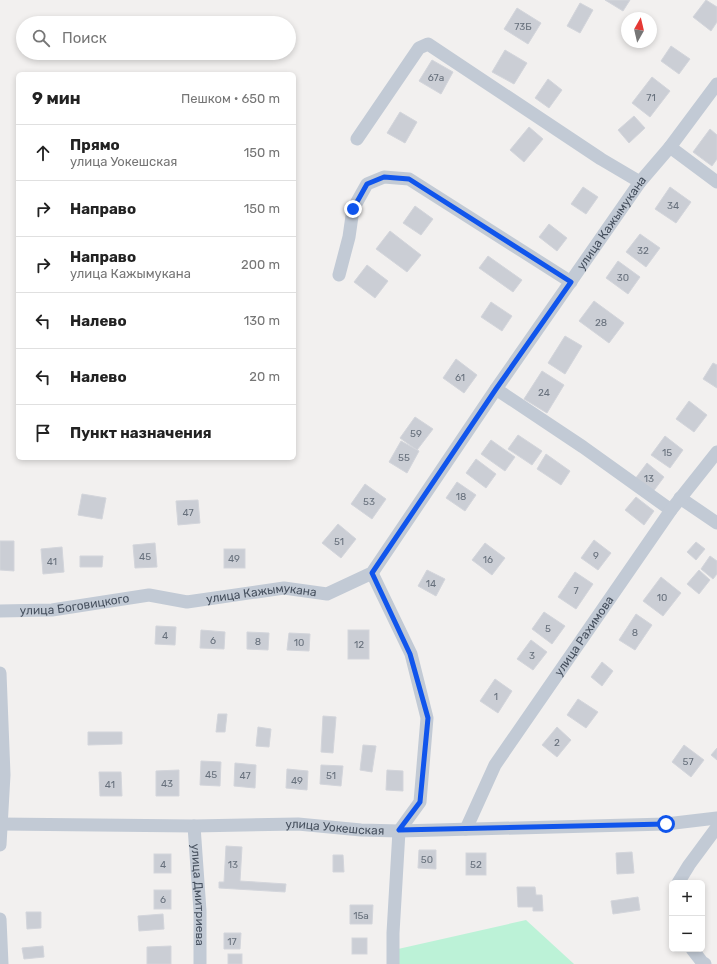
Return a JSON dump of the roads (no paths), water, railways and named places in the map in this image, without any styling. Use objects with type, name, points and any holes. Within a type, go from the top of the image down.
[{"type":"street","points":[[357,140],[419,48],[428,44],[601,160],[640,182]]},
{"type":"street","name":"улица Кажымукана","points":[[149,595],[186,602],[284,588],[327,594],[372,573],[496,389],[640,182],[670,148],[717,84]]},
{"type":"street","points":[[670,148],[717,182]]},
{"type":"street","points":[[338,275],[349,237],[353,209],[367,184],[384,177],[409,179],[571,282]]},
{"type":"street","points":[[496,389],[583,447],[672,510]]},
{"type":"street","name":"улица Рахимова","points":[[466,829],[496,765],[680,498],[709,464],[717,452]]},
{"type":"street","points":[[680,498],[717,523]]},
{"type":"street","points":[[372,573],[410,654],[428,718],[420,802],[399,830],[393,933],[393,964]]},
{"type":"street","name":"улица Боговицкого","points":[[0,611],[52,610],[149,595]]},
{"type":"street","points":[[0,673],[4,775],[0,845]]},
{"type":"street","name":"улица Уокешская","points":[[1,824],[194,826],[298,824],[361,830],[399,830],[666,824],[717,818]]},
{"type":"street","name":"улица Дмитриева","points":[[194,826],[200,911],[200,964]]},
{"type":"street","points":[[680,880],[717,827]]},
{"type":"street","points":[[0,919],[2,964]]},
{"type":"street","points":[[695,952],[705,964]]}]
